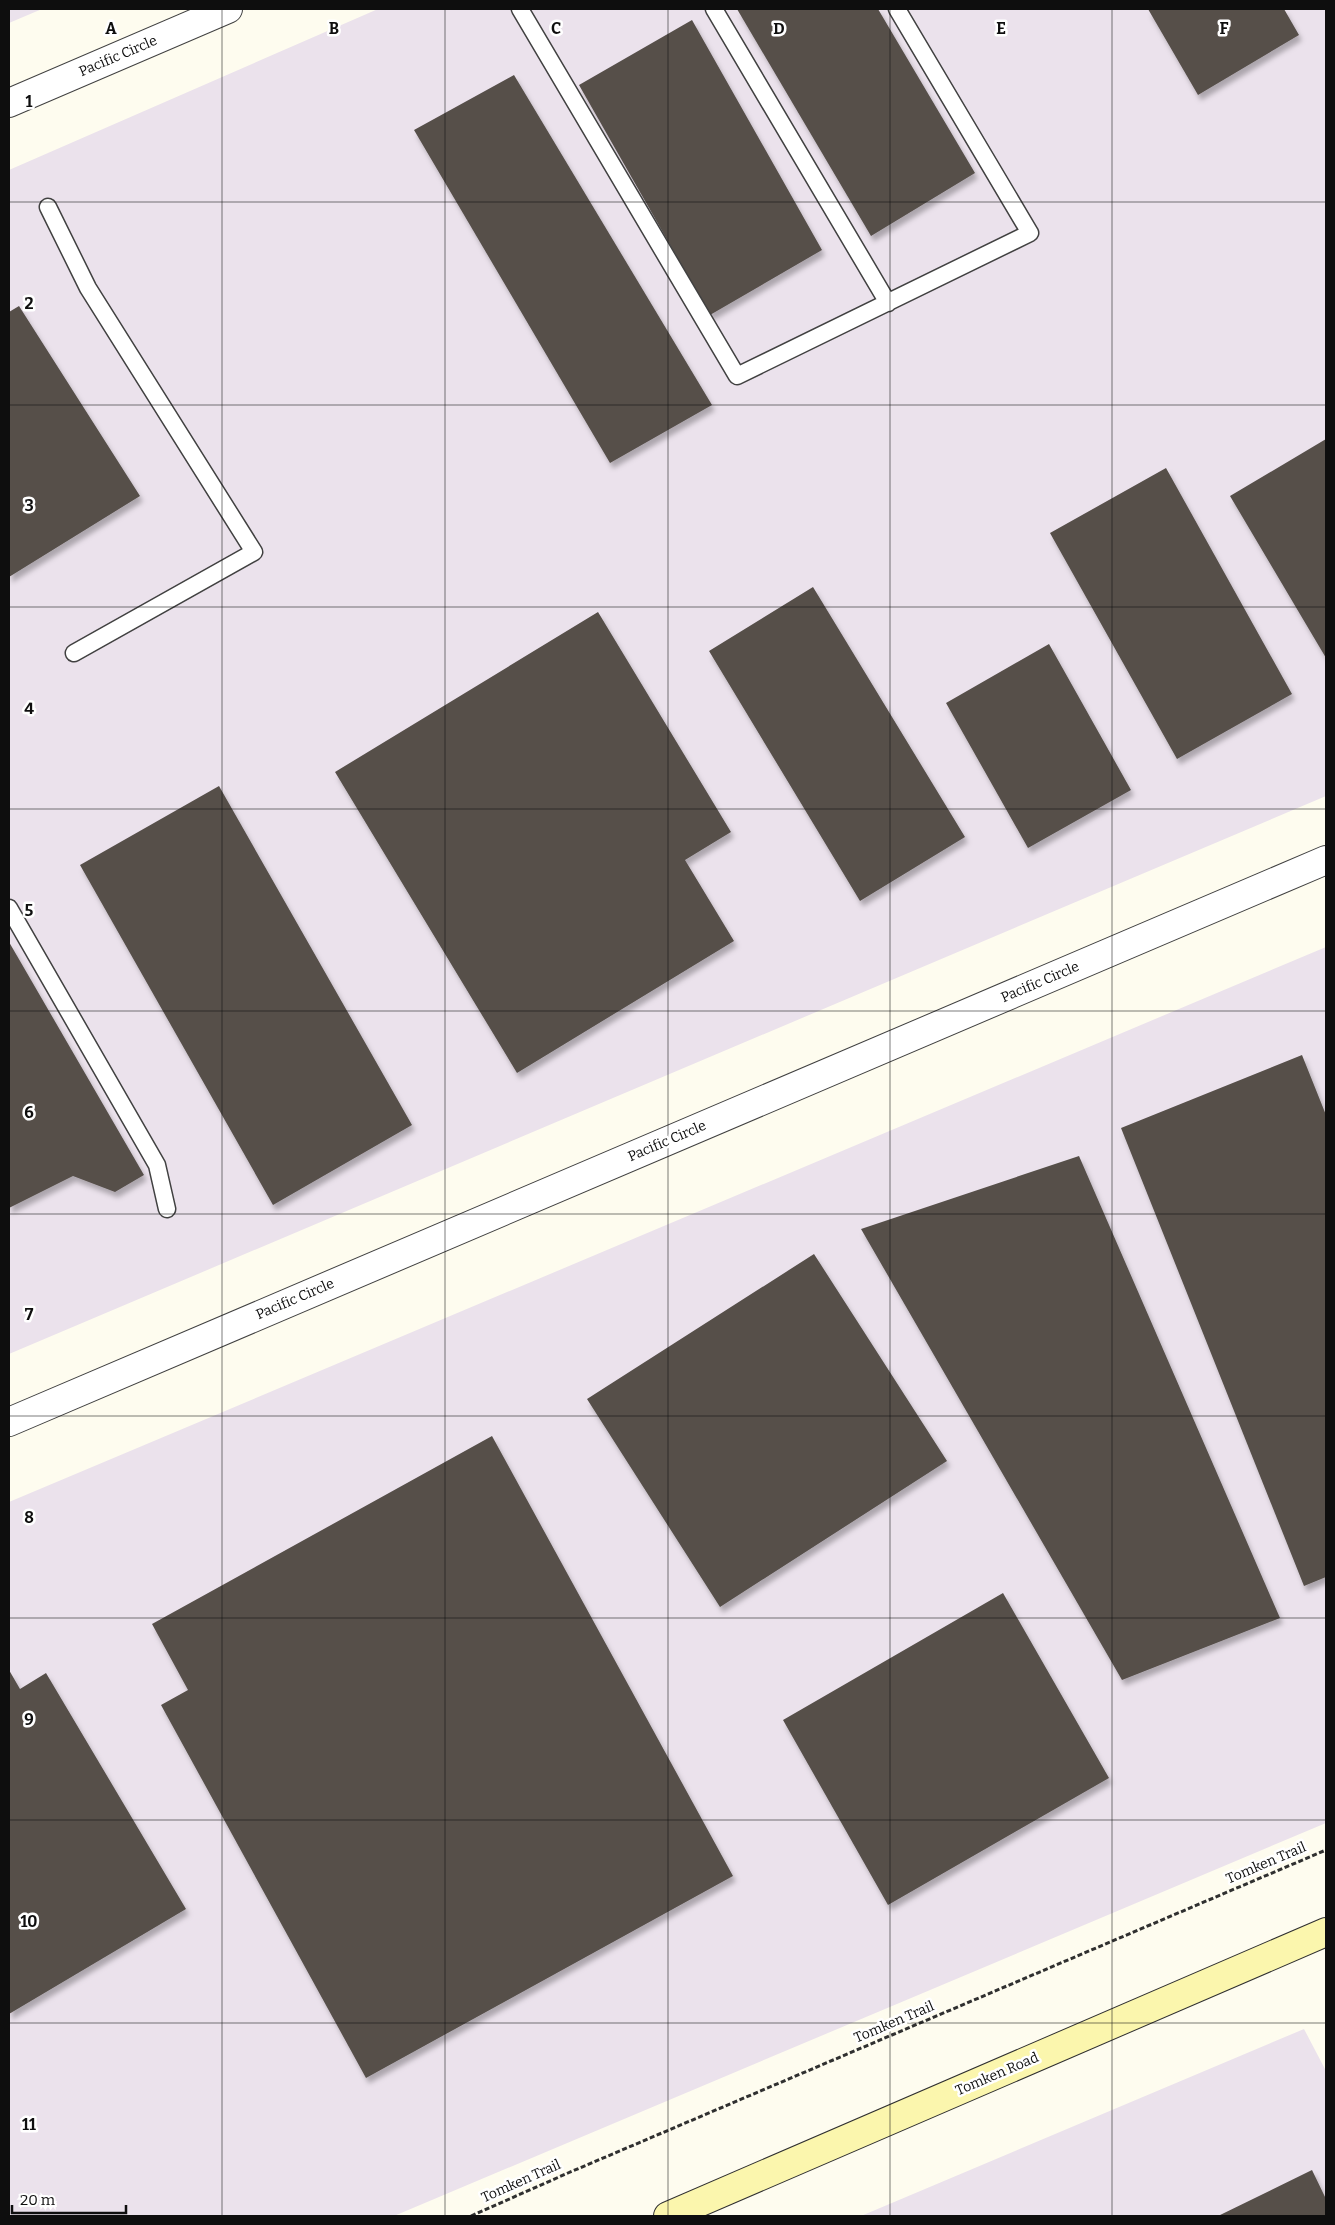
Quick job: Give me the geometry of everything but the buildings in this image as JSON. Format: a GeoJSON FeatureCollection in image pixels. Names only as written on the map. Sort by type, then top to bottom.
{"type":"FeatureCollection","features":[{"type":"Feature","properties":{"kind":"main road","name":"Tomken Road"},"geometry":{"type":"LineString","coordinates":[[668,2216],[1326,1932]]}},
{"type":"Feature","properties":{"kind":"street","name":"Pacific Circle"},"geometry":{"type":"LineString","coordinates":[[9,103],[228,9]]}},
{"type":"Feature","properties":{"kind":"street","name":"Pacific Circle"},"geometry":{"type":"LineString","coordinates":[[9,1422],[1326,860]]}},
{"type":"Feature","properties":{"kind":"lane"},"geometry":{"type":"LineString","coordinates":[[520,9],[737,376],[1030,233],[897,9]]}},
{"type":"Feature","properties":{"kind":"lane"},"geometry":{"type":"LineString","coordinates":[[714,9],[888,303]]}},
{"type":"Feature","properties":{"kind":"lane"},"geometry":{"type":"LineString","coordinates":[[48,207],[88,288],[254,552],[74,653]]}},
{"type":"Feature","properties":{"kind":"lane"},"geometry":{"type":"LineString","coordinates":[[9,908],[157,1165],[167,1209]]}},
{"type":"Feature","properties":{"kind":"path","name":"Tomken Trail"},"geometry":{"type":"LineString","coordinates":[[471,2216],[568,2172],[1326,1850]]}},
{"type":"Feature","properties":{"kind":"shaded area"},"geometry":{"type":"Polygon","coordinates":[[[9,9],[42,9],[9,23],[9,9]]]}},
{"type":"Feature","properties":{"kind":"shaded area"},"geometry":{"type":"Polygon","coordinates":[[[378,9],[1326,9],[1326,796],[9,1354],[9,170],[378,9]]]}},
{"type":"Feature","properties":{"kind":"shaded area"},"geometry":{"type":"Polygon","coordinates":[[[1326,947],[1326,1823],[394,2216],[9,2216],[9,1502],[1326,947]]]}},
{"type":"Feature","properties":{"kind":"shaded area"},"geometry":{"type":"Polygon","coordinates":[[[1304,2029],[1326,2071],[1326,2216],[861,2216],[1304,2029]]]}}]}
